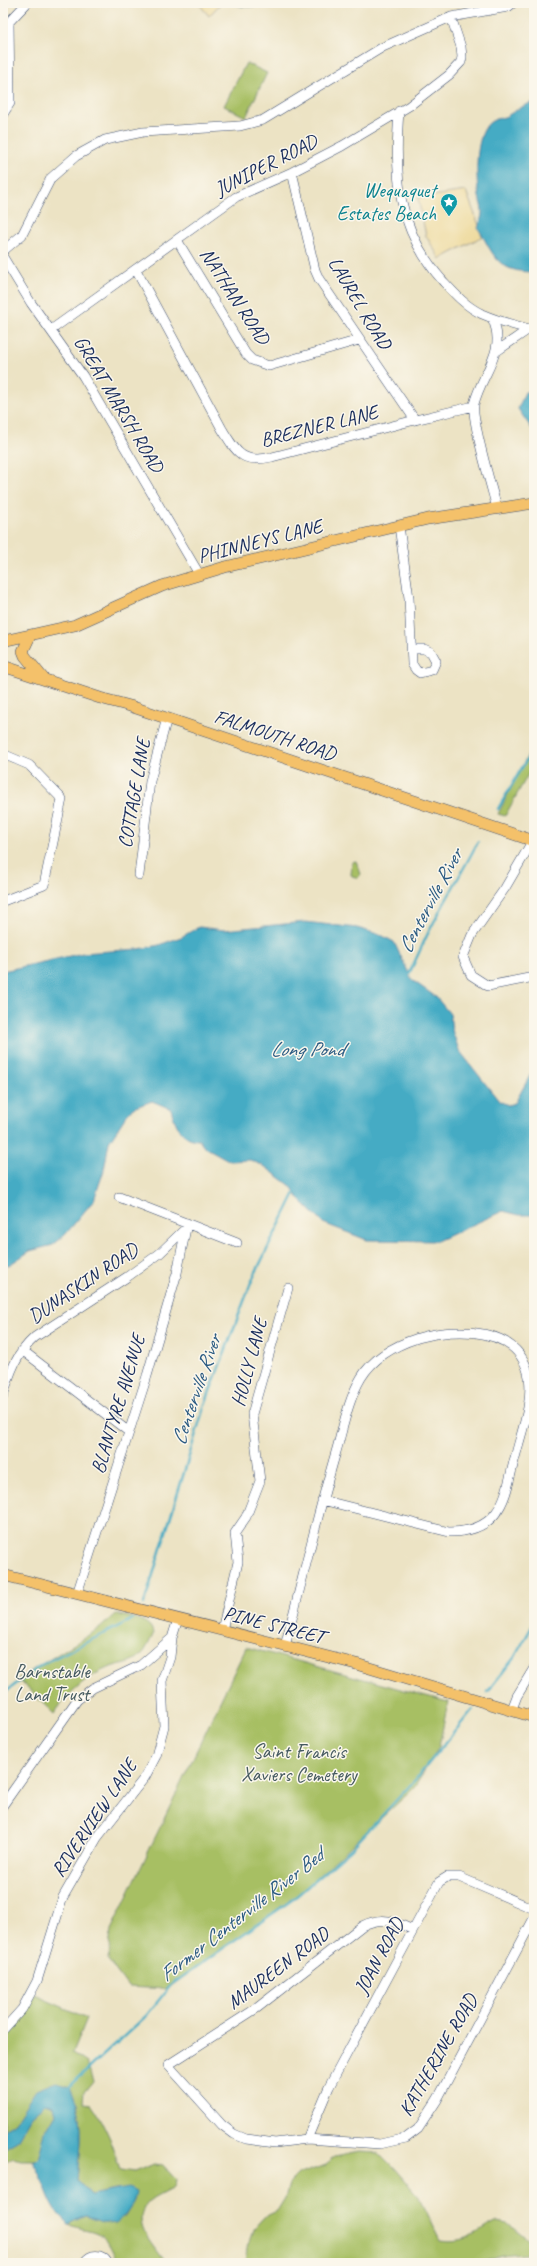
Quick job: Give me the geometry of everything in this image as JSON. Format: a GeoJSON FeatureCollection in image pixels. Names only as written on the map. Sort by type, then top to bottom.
{"type":"FeatureCollection","features":[{"type":"Feature","properties":{"kind":"main road","name":"PHINNEYS LANE"},"geometry":{"type":"LineString","coordinates":[[3,641],[75,625],[162,586],[199,574],[399,526],[496,508],[534,503]]}},
{"type":"Feature","properties":{"kind":"main road"},"geometry":{"type":"LineString","coordinates":[[30,636],[26,640],[23,651],[25,656],[43,679]]}},
{"type":"Feature","properties":{"kind":"main road","name":"FALMOUTH ROAD"},"geometry":{"type":"LineString","coordinates":[[3,666],[167,718],[534,840]]}},
{"type":"Feature","properties":{"kind":"main road","name":"PINE STREET"},"geometry":{"type":"LineString","coordinates":[[3,1575],[285,1646],[512,1709],[534,1717]]}},
{"type":"Feature","properties":{"kind":"street"},"geometry":{"type":"LineString","coordinates":[[3,114],[10,103],[9,22],[26,3]]}},
{"type":"Feature","properties":{"kind":"street"},"geometry":{"type":"LineString","coordinates":[[3,251],[22,235],[51,178],[76,156],[105,140],[143,132],[240,126],[263,120],[383,47],[451,17],[508,7],[513,3]]}},
{"type":"Feature","properties":{"kind":"street","name":"JUNIPER ROAD"},"geometry":{"type":"LineString","coordinates":[[52,330],[236,197],[292,172],[400,112],[449,75],[461,62],[461,47],[451,17]]}},
{"type":"Feature","properties":{"kind":"street"},"geometry":{"type":"LineString","coordinates":[[400,112],[397,144],[398,178],[402,206],[411,233],[425,259],[457,296],[472,308],[492,318],[531,330]]}},
{"type":"Feature","properties":{"kind":"street","name":"LAUREL ROAD"},"geometry":{"type":"LineString","coordinates":[[292,172],[315,270],[359,340],[415,420]]}},
{"type":"Feature","properties":{"kind":"street","name":"NATHAN ROAD"},"geometry":{"type":"LineString","coordinates":[[178,240],[246,354],[252,360],[269,366],[359,340]]}},
{"type":"Feature","properties":{"kind":"street","name":"GREAT MARSH ROAD"},"geometry":{"type":"LineString","coordinates":[[3,257],[31,303],[84,376],[199,574]]}},
{"type":"Feature","properties":{"kind":"street","name":"BREZNER LANE"},"geometry":{"type":"LineString","coordinates":[[136,270],[222,429],[234,449],[244,458],[256,460],[272,457],[474,406]]}},
{"type":"Feature","properties":{"kind":"street"},"geometry":{"type":"LineString","coordinates":[[492,318],[498,335],[497,351],[483,378],[474,406],[496,508]]}},
{"type":"Feature","properties":{"kind":"street"},"geometry":{"type":"LineString","coordinates":[[497,351],[531,330]]}},
{"type":"Feature","properties":{"kind":"street"},"geometry":{"type":"LineString","coordinates":[[399,526],[407,578],[412,649]]}},
{"type":"Feature","properties":{"kind":"street","name":"COTTAGE LANE"},"geometry":{"type":"LineString","coordinates":[[139,875],[150,781],[167,718]]}},
{"type":"Feature","properties":{"kind":"street"},"geometry":{"type":"LineString","coordinates":[[3,754],[29,765],[62,799],[44,885],[3,901]]}},
{"type":"Feature","properties":{"kind":"street"},"geometry":{"type":"LineString","coordinates":[[534,840],[472,935],[463,957],[471,974],[488,986],[534,977]]}},
{"type":"Feature","properties":{"kind":"street"},"geometry":{"type":"LineString","coordinates":[[119,1197],[186,1226],[237,1243]]}},
{"type":"Feature","properties":{"kind":"street","name":"DUNASKIN ROAD"},"geometry":{"type":"LineString","coordinates":[[3,1396],[12,1366],[22,1350],[45,1329],[127,1278],[159,1254],[186,1226]]}},
{"type":"Feature","properties":{"kind":"street","name":"BLANTYRE AVENUE"},"geometry":{"type":"LineString","coordinates":[[77,1594],[129,1432],[177,1273],[186,1226]]}},
{"type":"Feature","properties":{"kind":"street","name":"HOLLY LANE"},"geometry":{"type":"LineString","coordinates":[[222,1630],[238,1562],[235,1533],[246,1517],[260,1481],[252,1414],[288,1288]]}},
{"type":"Feature","properties":{"kind":"street"},"geometry":{"type":"LineString","coordinates":[[285,1646],[322,1500],[350,1403],[358,1384],[368,1369],[384,1355],[419,1338],[438,1334],[468,1332],[489,1334],[507,1344],[521,1357],[529,1377],[526,1416],[503,1499],[495,1514],[486,1523],[464,1531],[449,1532],[322,1500]]}},
{"type":"Feature","properties":{"kind":"street"},"geometry":{"type":"LineString","coordinates":[[22,1350],[129,1432]]}},
{"type":"Feature","properties":{"kind":"street","name":"RIVERVIEW LANE"},"geometry":{"type":"LineString","coordinates":[[3,2030],[22,2008],[37,1981],[63,1896],[97,1838],[144,1777],[156,1756],[164,1726],[162,1681],[170,1658],[172,1638],[178,1619]]}},
{"type":"Feature","properties":{"kind":"street"},"geometry":{"type":"LineString","coordinates":[[3,1805],[77,1700],[92,1688],[141,1665],[172,1638]]}},
{"type":"Feature","properties":{"kind":"street"},"geometry":{"type":"LineString","coordinates":[[512,1709],[517,1696],[534,1668]]}},
{"type":"Feature","properties":{"kind":"street","name":"JOAN ROAD"},"geometry":{"type":"LineString","coordinates":[[307,2139],[329,2086],[436,1886],[447,1877],[463,1879],[534,1909]]}},
{"type":"Feature","properties":{"kind":"street","name":"KATHERINE ROAD"},"geometry":{"type":"LineString","coordinates":[[168,2065],[219,2122],[234,2134],[252,2140],[275,2143],[307,2139],[380,2144],[406,2138],[418,2129],[463,2054],[534,1918]]}},
{"type":"Feature","properties":{"kind":"street","name":"MAUREEN ROAD"},"geometry":{"type":"LineString","coordinates":[[168,2065],[257,2008],[362,1926],[374,1921],[385,1919],[413,1930]]}},
{"type":"Feature","properties":{"kind":"street"},"geometry":{"type":"LineString","coordinates":[[84,2263],[90,2256],[95,2255],[104,2258],[108,2263]]}},
{"type":"Feature","properties":{"kind":"green space"},"geometry":{"type":"Polygon","coordinates":[[[246,63],[267,73],[246,117],[224,106],[246,63]]]}},
{"type":"Feature","properties":{"kind":"green space"},"geometry":{"type":"Polygon","coordinates":[[[534,743],[534,763],[530,771],[505,816],[498,814],[534,743]]]}},
{"type":"Feature","properties":{"kind":"green space"},"geometry":{"type":"Polygon","coordinates":[[[356,861],[361,874],[357,879],[351,875],[352,862],[356,861]]]}},
{"type":"Feature","properties":{"kind":"green space","name":"Barnstable Land Trust"},"geometry":{"type":"Polygon","coordinates":[[[115,1614],[132,1617],[149,1625],[152,1629],[153,1635],[146,1649],[134,1660],[105,1669],[88,1679],[66,1698],[54,1714],[18,1679],[100,1628],[115,1614]]]}},
{"type":"Feature","properties":{"kind":"green space","name":"Saint Francis Xaviers Cemetery"},"geometry":{"type":"Polygon","coordinates":[[[246,1647],[448,1702],[439,1747],[414,1788],[300,1893],[167,1989],[128,1987],[108,1960],[111,1930],[246,1647]]]}},
{"type":"Feature","properties":{"kind":"green space"},"geometry":{"type":"Polygon","coordinates":[[[35,1995],[87,2018],[74,2050],[71,2052],[87,2063],[93,2081],[84,2092],[83,2103],[91,2104],[100,2118],[113,2146],[120,2170],[134,2172],[154,2164],[163,2165],[176,2180],[175,2186],[147,2204],[142,2211],[141,2219],[146,2235],[166,2263],[118,2263],[110,2247],[99,2234],[69,2224],[86,2216],[103,2222],[125,2217],[135,2199],[120,2189],[90,2195],[78,2181],[81,2131],[77,2102],[35,2092],[15,2122],[3,2130],[3,2038],[23,2015],[35,1995]]]}},
{"type":"Feature","properties":{"kind":"green space"},"geometry":{"type":"Polygon","coordinates":[[[46,2103],[54,2106],[56,2114],[45,2133],[38,2160],[21,2160],[13,2158],[3,2164],[3,2149],[17,2141],[32,2115],[46,2103]]]}},
{"type":"Feature","properties":{"kind":"green space"},"geometry":{"type":"Polygon","coordinates":[[[359,2152],[379,2153],[392,2166],[420,2198],[440,2240],[450,2241],[465,2239],[498,2221],[508,2223],[530,2241],[529,2253],[494,2257],[484,2263],[245,2263],[247,2247],[254,2228],[264,2217],[277,2211],[285,2198],[289,2184],[298,2175],[325,2165],[335,2157],[359,2152]]]}},
{"type":"Feature","properties":{"kind":"sand"},"geometry":{"type":"Polygon","coordinates":[[[198,3],[221,3],[209,16],[198,3]]]}},
{"type":"Feature","properties":{"kind":"sand","name":"Wequaquet Estates Beach"},"geometry":{"type":"Polygon","coordinates":[[[466,191],[483,236],[440,259],[426,236],[418,198],[466,191]]]}},
{"type":"Feature","properties":{"kind":"water"},"geometry":{"type":"Polygon","coordinates":[[[232,3],[262,3],[247,7],[232,3]]]}},
{"type":"Feature","properties":{"kind":"water"},"geometry":{"type":"Polygon","coordinates":[[[534,102],[534,272],[512,269],[498,261],[478,228],[482,216],[482,208],[478,190],[477,163],[482,133],[486,126],[494,120],[507,116],[534,102]]]}},
{"type":"Feature","properties":{"kind":"water"},"geometry":{"type":"Polygon","coordinates":[[[534,390],[534,432],[518,409],[525,392],[534,390]]]}},
{"type":"Feature","properties":{"kind":"water","name":"Long Pond"},"geometry":{"type":"Polygon","coordinates":[[[305,922],[357,928],[381,935],[394,942],[412,980],[436,997],[450,1014],[452,1030],[459,1050],[499,1101],[508,1105],[515,1103],[534,1068],[534,1215],[519,1215],[503,1211],[437,1241],[367,1240],[323,1223],[299,1199],[291,1186],[264,1166],[250,1160],[230,1161],[203,1146],[199,1140],[188,1137],[180,1130],[171,1109],[152,1101],[133,1108],[109,1142],[104,1170],[94,1200],[65,1235],[53,1245],[30,1251],[9,1265],[3,1264],[3,971],[83,953],[139,949],[159,945],[181,937],[199,927],[224,930],[305,922]]]}},
{"type":"Feature","properties":{"kind":"water"},"geometry":{"type":"Polygon","coordinates":[[[56,2082],[70,2086],[79,2112],[81,2123],[81,2144],[78,2181],[90,2195],[129,2188],[136,2192],[134,2201],[129,2210],[116,2224],[103,2222],[86,2216],[69,2224],[56,2211],[33,2161],[38,2159],[45,2133],[56,2114],[54,2106],[46,2103],[32,2115],[17,2141],[3,2149],[3,2130],[15,2122],[36,2090],[56,2082]]]}},
{"type":"Feature","properties":{"kind":"waterway","name":"Centerville River"},"geometry":{"type":"LineString","coordinates":[[498,809],[534,747]]}},
{"type":"Feature","properties":{"kind":"waterway","name":"Centerville River"},"geometry":{"type":"LineString","coordinates":[[409,974],[429,931],[478,842]]}},
{"type":"Feature","properties":{"kind":"waterway","name":"Centerville River"},"geometry":{"type":"LineString","coordinates":[[144,1604],[204,1407],[252,1280],[295,1193]]}},
{"type":"Feature","properties":{"kind":"waterway","name":"Centerville River"},"geometry":{"type":"LineString","coordinates":[[3,1694],[41,1665],[133,1619]]}},
{"type":"Feature","properties":{"kind":"waterway","name":"Former Centerville River Bed"},"geometry":{"type":"LineString","coordinates":[[487,1692],[514,1658],[534,1623]]}},
{"type":"Feature","properties":{"kind":"waterway","name":"Former Centerville River Bed"},"geometry":{"type":"LineString","coordinates":[[70,2086],[146,2016],[171,1985],[292,1900],[351,1849],[416,1779],[473,1709]]}},
{"type":"Feature","properties":{"kind":"place","name":"Wequaquet Estates Beach"},"geometry":{"type":"Point","coordinates":[449,217]}}]}
